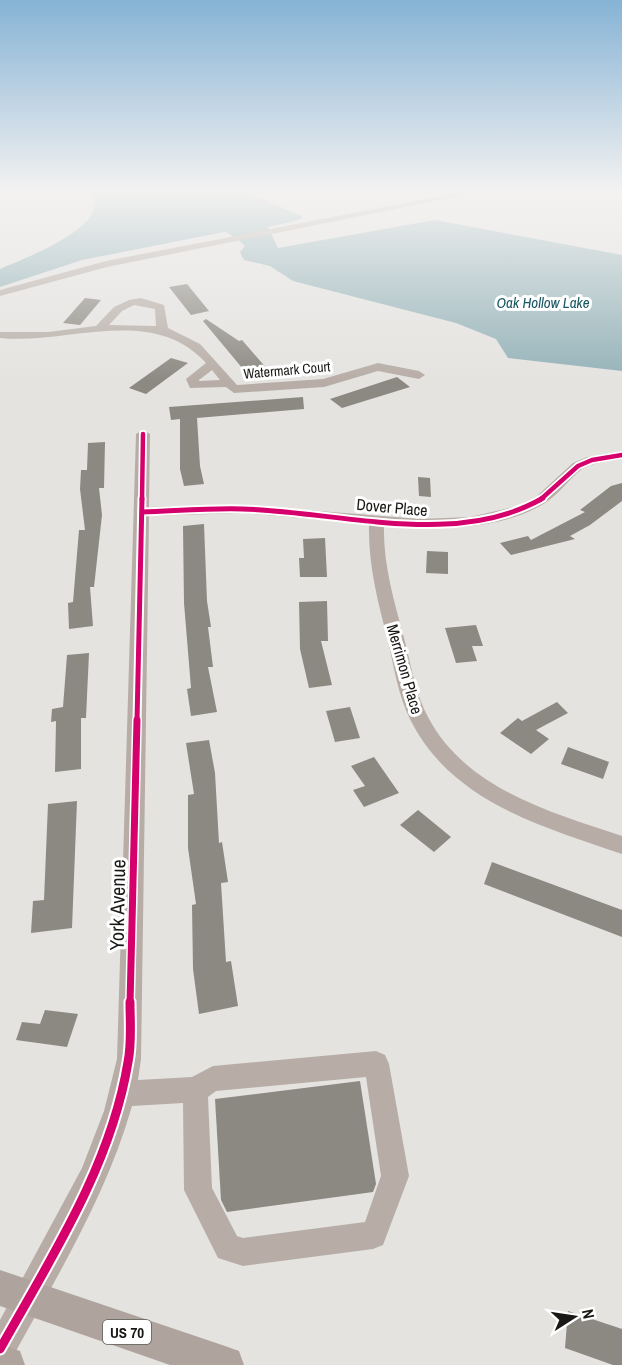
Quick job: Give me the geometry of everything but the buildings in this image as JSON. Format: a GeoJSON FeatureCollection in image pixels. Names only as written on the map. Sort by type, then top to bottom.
{"type":"FeatureCollection","features":[{"type":"Feature","properties":{"kind":"main road","name":"US 70"},"geometry":{"type":"LineString","coordinates":[[14,1293],[225,1365]]}},
{"type":"Feature","properties":{"kind":"main road"},"geometry":{"type":"LineString","coordinates":[[0,1363],[6,1365]]}},
{"type":"Feature","properties":{"kind":"street"},"geometry":{"type":"LineString","coordinates":[[0,294],[79,270],[159,255]]}},
{"type":"Feature","properties":{"kind":"street"},"geometry":{"type":"LineString","coordinates":[[99,330],[114,311],[124,304],[139,300],[160,307],[162,329]]}},
{"type":"Feature","properties":{"kind":"street","name":"Watermark Court"},"geometry":{"type":"LineString","coordinates":[[0,335],[39,338],[134,326],[162,329],[189,341],[234,389],[324,383],[378,367],[419,375]]}},
{"type":"Feature","properties":{"kind":"street"},"geometry":{"type":"LineString","coordinates":[[212,364],[192,379],[194,385],[229,383]]}},
{"type":"Feature","properties":{"kind":"street","name":"York Avenue"},"geometry":{"type":"LineString","coordinates":[[0,1349],[14,1293],[74,1213],[105,1147],[122,1094],[129,1059],[143,434]]}},
{"type":"Feature","properties":{"kind":"street","name":"Dover Place"},"geometry":{"type":"LineString","coordinates":[[142,512],[243,509],[442,524],[500,516],[542,499],[578,466],[592,460],[622,455]]}},
{"type":"Feature","properties":{"kind":"street","name":"Merrimon Place"},"geometry":{"type":"LineString","coordinates":[[377,520],[375,545],[378,571],[410,697],[419,720],[435,747],[455,768],[488,792],[526,810],[622,844]]}},
{"type":"Feature","properties":{"kind":"street"},"geometry":{"type":"LineString","coordinates":[[122,1094],[195,1090],[213,1079],[376,1064],[394,1176],[373,1235],[243,1252],[228,1248],[198,1190],[195,1090]]}},
{"type":"Feature","properties":{"kind":"water","name":"Oak Hollow Lake"},"geometry":{"type":"Polygon","coordinates":[[[32,255],[109,255],[82,260],[0,287],[0,269],[32,255]]]}},
{"type":"Feature","properties":{"kind":"water","name":"Oak Hollow Lake"},"geometry":{"type":"Polygon","coordinates":[[[241,255],[622,255],[622,371],[508,358],[496,339],[456,323],[293,281],[270,266],[244,260],[241,255]]]}},
{"type":"Feature","properties":{"kind":"cycle path"},"geometry":{"type":"LineString","coordinates":[[0,1349],[63,1236],[92,1178],[117,1111],[129,1059],[143,434]]}},
{"type":"Feature","properties":{"kind":"cycle path"},"geometry":{"type":"LineString","coordinates":[[142,512],[243,509],[420,524],[470,522],[523,509],[542,499],[578,466],[592,460],[622,455]]}}]}
